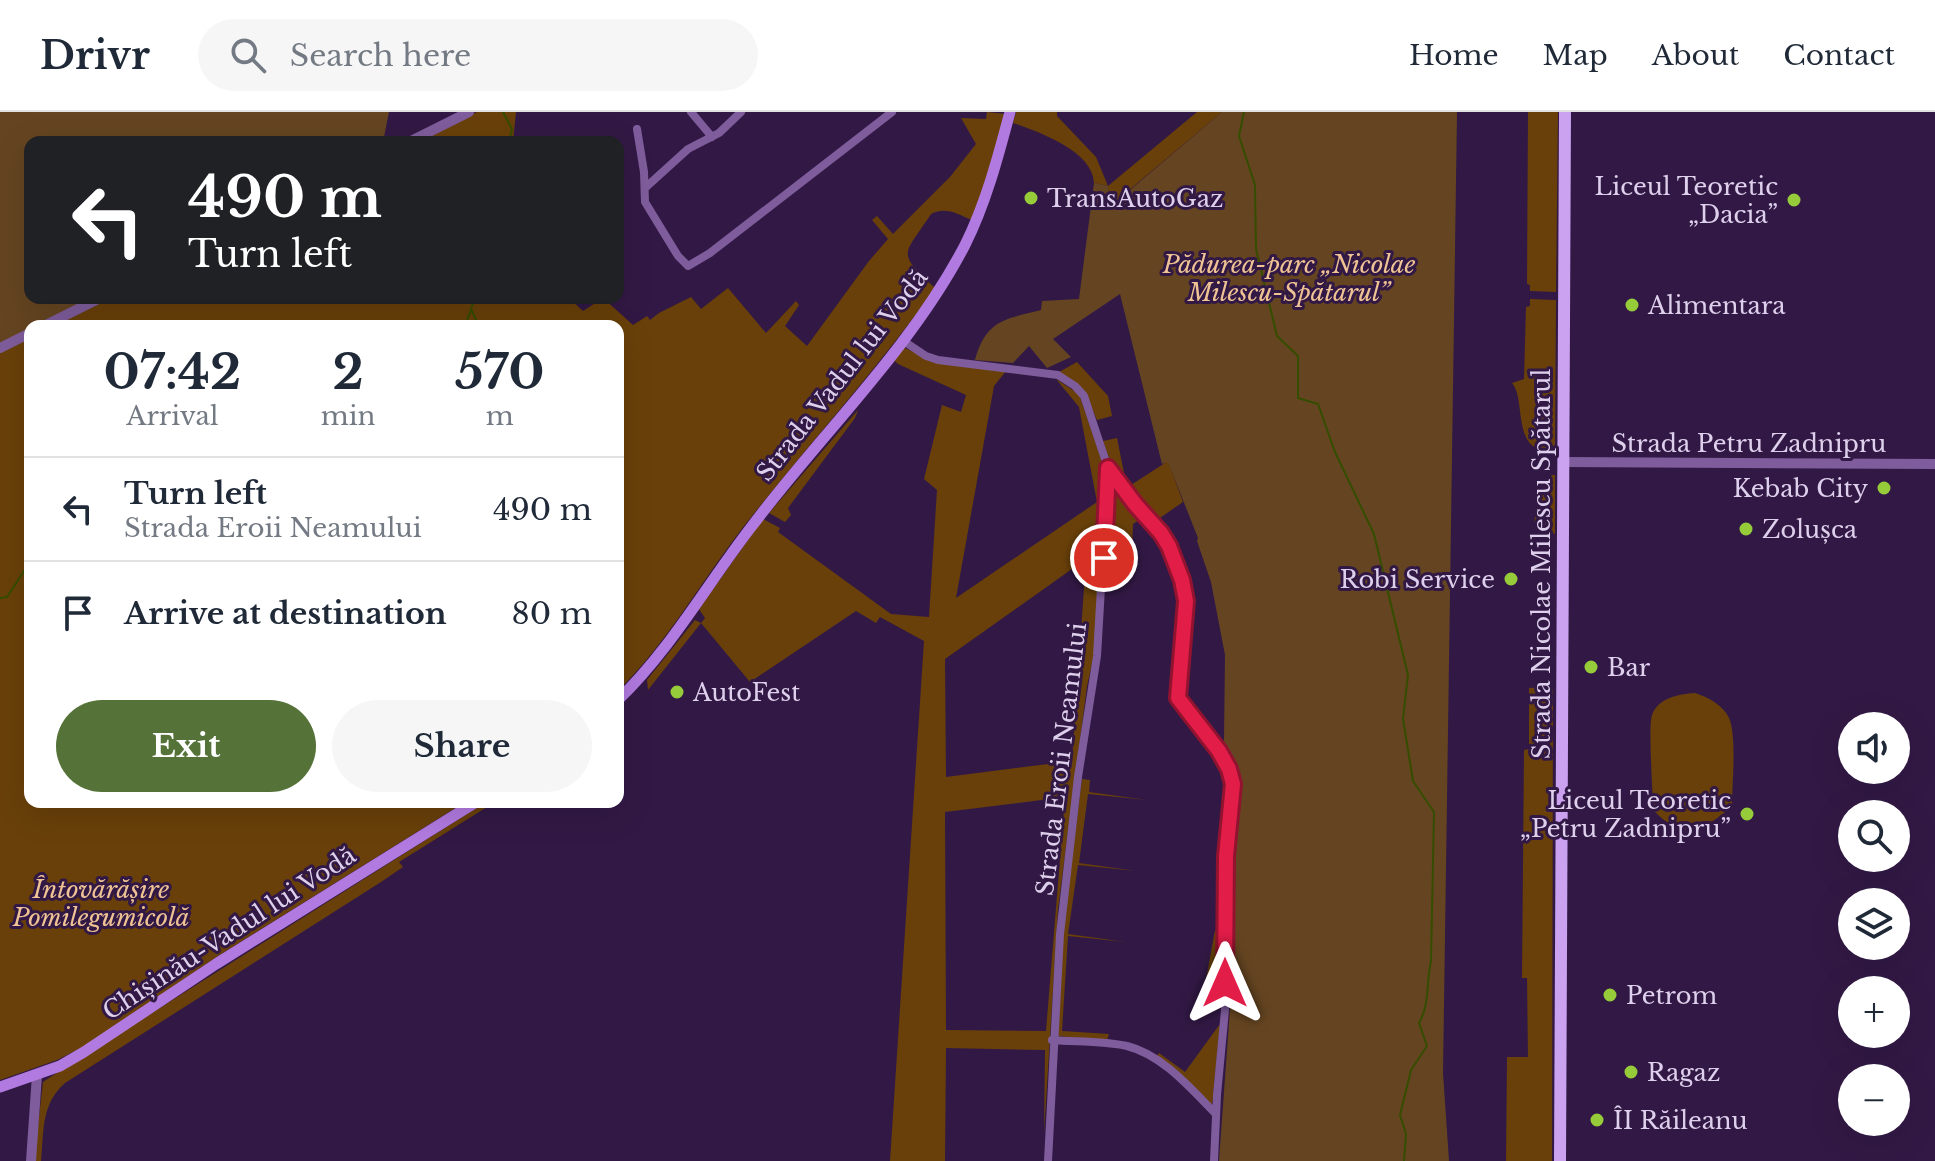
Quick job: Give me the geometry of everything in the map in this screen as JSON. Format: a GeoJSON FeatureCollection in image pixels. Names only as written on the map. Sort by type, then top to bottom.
{"type":"FeatureCollection","features":[{"type":"Feature","properties":{"kind":"main road","name":"Strada Vadul lui Vodă"},"geometry":{"type":"LineString","coordinates":[[624,693],[665,647],[751,527],[902,340],[939,289],[966,243],[983,202],[1010,112]]}},
{"type":"Feature","properties":{"kind":"main road","name":"Strada Nicolae Milescu Spătarul"},"geometry":{"type":"LineString","coordinates":[[1560,1161],[1565,112]]}},
{"type":"Feature","properties":{"kind":"main road","name":"Chișinău-Vadul lui Vodă"},"geometry":{"type":"LineString","coordinates":[[0,1087],[37,1075],[84,1052],[216,964],[466,808]]}},
{"type":"Feature","properties":{"kind":"street"},"geometry":{"type":"LineString","coordinates":[[421,136],[469,112]]}},
{"type":"Feature","properties":{"kind":"street"},"geometry":{"type":"LineString","coordinates":[[691,112],[712,137]]}},
{"type":"Feature","properties":{"kind":"street"},"geometry":{"type":"LineString","coordinates":[[645,188],[688,149],[712,137],[741,112]]}},
{"type":"Feature","properties":{"kind":"street"},"geometry":{"type":"LineString","coordinates":[[637,129],[645,202],[683,263],[694,265],[892,112]]}},
{"type":"Feature","properties":{"kind":"street"},"geometry":{"type":"LineString","coordinates":[[56,320],[88,304]]}},
{"type":"Feature","properties":{"kind":"street"},"geometry":{"type":"LineString","coordinates":[[0,348],[24,336]]}},
{"type":"Feature","properties":{"kind":"street","name":"Strada Eroii Neamului"},"geometry":{"type":"LineString","coordinates":[[902,340],[938,360],[1058,375],[1084,396],[1108,468],[1097,656],[1067,862],[1052,1040],[1048,1161]]}},
{"type":"Feature","properties":{"kind":"street","name":"Strada Petru Zadnipru"},"geometry":{"type":"LineString","coordinates":[[1563,462],[1935,464]]}},
{"type":"Feature","properties":{"kind":"street"},"geometry":{"type":"LineString","coordinates":[[1108,468],[1169,546],[1186,595],[1178,698],[1219,751],[1233,784],[1226,856],[1225,1010],[1214,1161]]}},
{"type":"Feature","properties":{"kind":"street"},"geometry":{"type":"LineString","coordinates":[[1052,1040],[1129,1047],[1166,1067],[1216,1114]]}},
{"type":"Feature","properties":{"kind":"street"},"geometry":{"type":"LineString","coordinates":[[31,1161],[37,1075]]}},
{"type":"Feature","properties":{"kind":"green space"},"geometry":{"type":"Polygon","coordinates":[[[0,112],[389,112],[384,136],[24,136],[24,304],[79,304],[48,320],[24,320],[24,332],[0,344],[0,112]]]}},
{"type":"Feature","properties":{"kind":"green space"},"geometry":{"type":"Polygon","coordinates":[[[477,112],[516,112],[514,136],[429,136],[477,112]]]}},
{"type":"Feature","properties":{"kind":"green space"},"geometry":{"type":"Polygon","coordinates":[[[987,112],[1006,114],[972,220],[952,212],[931,214],[908,253],[914,267],[935,288],[744,526],[668,632],[624,685],[624,320],[63,320],[95,304],[575,304],[583,311],[594,304],[610,304],[633,325],[647,316],[650,320],[691,297],[701,309],[728,288],[766,333],[796,301],[799,305],[785,326],[807,346],[888,239],[872,220],[877,216],[893,234],[950,177],[976,144],[961,118],[986,119],[987,112]]]}},
{"type":"Feature","properties":{"kind":"green space"},"geometry":{"type":"Polygon","coordinates":[[[1016,112],[1057,112],[1057,116],[1096,157],[1108,186],[1094,183],[1085,161],[1063,144],[1013,123],[1016,112]]]}},
{"type":"Feature","properties":{"kind":"green space"},"geometry":{"type":"Polygon","coordinates":[[[1197,112],[1222,112],[1109,207],[1108,186],[1197,112]]]}},
{"type":"Feature","properties":{"kind":"green space","name":"Pădurea-parc „Nicolae Milescu-Spătarul”"},"geometry":{"type":"Polygon","coordinates":[[[1222,112],[1457,112],[1443,1073],[1449,1161],[1219,1161],[1230,1009],[1230,833],[1235,777],[1224,741],[1225,655],[1211,582],[1198,538],[1168,462],[1162,464],[1120,294],[1053,339],[1071,357],[1047,368],[1029,346],[1013,363],[975,360],[985,337],[999,323],[1041,310],[1042,301],[1079,299],[1094,183],[1108,186],[1110,207],[1222,112]]]}},
{"type":"Feature","properties":{"kind":"green space"},"geometry":{"type":"Polygon","coordinates":[[[1528,112],[1558,112],[1556,292],[1530,291],[1527,284],[1528,112]]]}},
{"type":"Feature","properties":{"kind":"green space"},"geometry":{"type":"Polygon","coordinates":[[[1530,299],[1556,300],[1555,451],[1541,450],[1531,445],[1522,425],[1512,383],[1524,379],[1526,307],[1530,306],[1530,299]]]}},
{"type":"Feature","properties":{"kind":"green space","name":"Întovărășire Pomilegumicolă"},"geometry":{"type":"Polygon","coordinates":[[[24,340],[24,808],[455,808],[218,956],[85,1046],[57,1060],[0,1080],[0,352],[24,340]]]}},
{"type":"Feature","properties":{"kind":"green space"},"geometry":{"type":"Polygon","coordinates":[[[901,346],[952,364],[1006,371],[994,386],[956,598],[1097,502],[1079,407],[1056,379],[1079,394],[1103,464],[1104,479],[1094,655],[1087,686],[1058,909],[1044,1133],[1045,1050],[946,1048],[945,1161],[890,1161],[924,641],[880,617],[876,623],[856,611],[750,682],[701,623],[705,618],[699,609],[763,519],[780,528],[778,532],[891,614],[929,617],[937,490],[924,479],[942,405],[961,412],[966,395],[898,364],[892,358],[901,346]],[[1086,559],[945,659],[946,777],[1072,761],[1086,559]],[[1065,797],[945,812],[946,1030],[1046,1031],[1065,797]]]}},
{"type":"Feature","properties":{"kind":"green space"},"geometry":{"type":"Polygon","coordinates":[[[1077,362],[1108,396],[1112,416],[1097,420],[1085,392],[1059,372],[1077,362]]]}},
{"type":"Feature","properties":{"kind":"green space"},"geometry":{"type":"Polygon","coordinates":[[[858,410],[788,508],[791,515],[785,522],[769,513],[858,410]]]}},
{"type":"Feature","properties":{"kind":"green space"},"geometry":{"type":"Polygon","coordinates":[[[1117,438],[1125,478],[1131,485],[1168,461],[1183,502],[1157,520],[1147,511],[1124,485],[1107,453],[1103,441],[1117,438]]]}},
{"type":"Feature","properties":{"kind":"green space"},"geometry":{"type":"Polygon","coordinates":[[[1555,475],[1555,534],[1534,522],[1541,490],[1555,475]]]}},
{"type":"Feature","properties":{"kind":"green space"},"geometry":{"type":"Polygon","coordinates":[[[1110,477],[1142,518],[1133,524],[1132,549],[1120,548],[1117,567],[1106,565],[1110,477]]]}},
{"type":"Feature","properties":{"kind":"green space"},"geometry":{"type":"Polygon","coordinates":[[[695,620],[701,623],[648,690],[647,680],[695,620]]]}},
{"type":"Feature","properties":{"kind":"green space"},"geometry":{"type":"Polygon","coordinates":[[[1529,688],[1553,689],[1552,1161],[1506,1161],[1507,1057],[1528,1057],[1527,978],[1522,978],[1524,750],[1529,749],[1529,688]]]}},
{"type":"Feature","properties":{"kind":"green space"},"geometry":{"type":"Polygon","coordinates":[[[1695,693],[1715,702],[1729,718],[1733,748],[1732,806],[1702,827],[1684,829],[1664,820],[1653,810],[1651,722],[1655,709],[1664,701],[1695,693]]]}},
{"type":"Feature","properties":{"kind":"green space"},"geometry":{"type":"Polygon","coordinates":[[[1082,779],[1090,780],[1089,792],[1147,800],[1088,794],[1079,863],[1136,871],[1078,865],[1068,934],[1126,942],[1068,936],[1062,1031],[1109,1034],[1107,1040],[1056,1036],[1060,954],[1082,779]]]}},
{"type":"Feature","properties":{"kind":"green space"},"geometry":{"type":"Polygon","coordinates":[[[477,808],[485,808],[399,862],[403,867],[381,882],[65,1083],[48,1109],[41,1161],[34,1161],[43,1082],[477,808]]]}},
{"type":"Feature","properties":{"kind":"green space"},"geometry":{"type":"Polygon","coordinates":[[[1215,930],[1220,933],[1220,1003],[1204,991],[1215,930]]]}},
{"type":"Feature","properties":{"kind":"green space"},"geometry":{"type":"Polygon","coordinates":[[[1220,1024],[1212,1106],[1156,1057],[1159,1053],[1185,1072],[1220,1024]]]}},
{"type":"Feature","properties":{"kind":"waterway"},"geometry":{"type":"LineString","coordinates":[[503,112],[512,129],[510,136]]}},
{"type":"Feature","properties":{"kind":"waterway"},"geometry":{"type":"LineString","coordinates":[[1244,112],[1239,136],[1255,185],[1256,249],[1277,336],[1298,356],[1298,398],[1318,404],[1335,452],[1374,534],[1408,675],[1403,719],[1413,781],[1434,812],[1431,961],[1426,1001],[1419,1023],[1427,1046],[1411,1070],[1400,1115],[1406,1134],[1404,1161]]}},
{"type":"Feature","properties":{"kind":"waterway"},"geometry":{"type":"LineString","coordinates":[[467,320],[473,304]]}},
{"type":"Feature","properties":{"kind":"waterway"},"geometry":{"type":"LineString","coordinates":[[471,309],[476,320]]}},
{"type":"Feature","properties":{"kind":"waterway"},"geometry":{"type":"LineString","coordinates":[[0,598],[7,597],[24,571]]}},
{"type":"Feature","properties":{"kind":"place","name":"TransAutoGaz"},"geometry":{"type":"Point","coordinates":[1031,198]}},
{"type":"Feature","properties":{"kind":"place","name":"Liceul Teoretic „Dacia”"},"geometry":{"type":"Point","coordinates":[1794,200]}},
{"type":"Feature","properties":{"kind":"place","name":"Alimentara"},"geometry":{"type":"Point","coordinates":[1632,305]}},
{"type":"Feature","properties":{"kind":"place","name":"Kebab City"},"geometry":{"type":"Point","coordinates":[1884,488]}},
{"type":"Feature","properties":{"kind":"place","name":"Zolușca"},"geometry":{"type":"Point","coordinates":[1746,529]}},
{"type":"Feature","properties":{"kind":"place","name":"Robi Service"},"geometry":{"type":"Point","coordinates":[1511,579]}},
{"type":"Feature","properties":{"kind":"place","name":"Bar"},"geometry":{"type":"Point","coordinates":[1591,667]}},
{"type":"Feature","properties":{"kind":"place","name":"AutoFest"},"geometry":{"type":"Point","coordinates":[677,692]}},
{"type":"Feature","properties":{"kind":"place","name":"Liceul Teoretic „Petru Zadnipru”"},"geometry":{"type":"Point","coordinates":[1747,814]}},
{"type":"Feature","properties":{"kind":"place","name":"Petrom"},"geometry":{"type":"Point","coordinates":[1610,995]}},
{"type":"Feature","properties":{"kind":"place","name":"Ragaz"},"geometry":{"type":"Point","coordinates":[1631,1072]}},
{"type":"Feature","properties":{"kind":"place","name":"ÎI Răileanu"},"geometry":{"type":"Point","coordinates":[1597,1120]}},
{"type":"Feature","properties":{"kind":"route"},"geometry":{"type":"LineString","coordinates":[[1104,558],[1108,468],[1169,546],[1186,595],[1178,698],[1213,742],[1226,763],[1233,784],[1226,856],[1225,983]]}}]}
